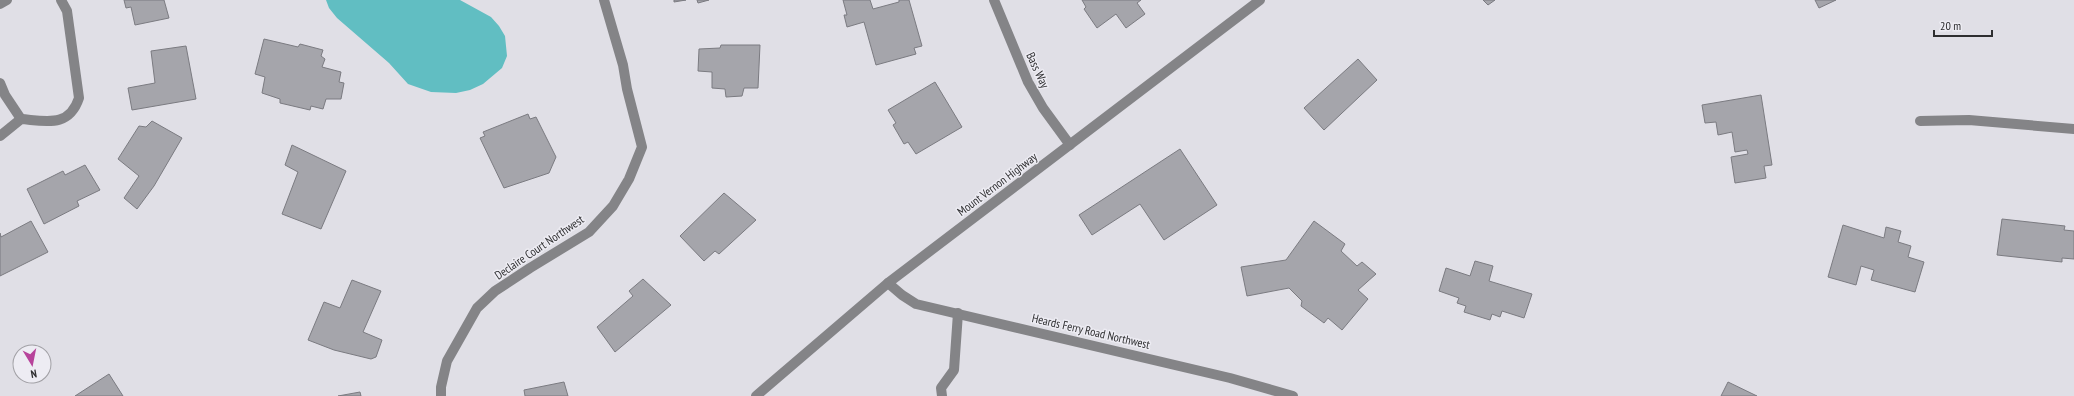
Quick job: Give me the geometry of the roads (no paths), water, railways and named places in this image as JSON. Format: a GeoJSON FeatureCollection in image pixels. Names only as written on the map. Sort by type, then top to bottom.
{"type":"FeatureCollection","features":[{"type":"Feature","properties":{"kind":"street"},"geometry":{"type":"LineString","coordinates":[[0,4],[7,0]]}},
{"type":"Feature","properties":{"kind":"street"},"geometry":{"type":"LineString","coordinates":[[0,136],[21,119],[55,122],[66,117],[76,108],[79,98],[67,11],[61,0]]}},
{"type":"Feature","properties":{"kind":"street","name":"Declaire Court Northwest"},"geometry":{"type":"LineString","coordinates":[[441,396],[441,387],[447,361],[476,308],[495,292],[530,268],[589,232],[613,206],[631,173],[642,147],[626,89],[623,65],[604,0]]}},
{"type":"Feature","properties":{"kind":"street","name":"Bass Way"},"geometry":{"type":"LineString","coordinates":[[994,0],[1028,82],[1043,108],[1070,145]]}},
{"type":"Feature","properties":{"kind":"street","name":"Mount Vernon Highway"},"geometry":{"type":"LineString","coordinates":[[756,396],[888,283],[1260,0]]}},
{"type":"Feature","properties":{"kind":"street"},"geometry":{"type":"LineString","coordinates":[[0,83],[5,95],[21,119]]}},
{"type":"Feature","properties":{"kind":"street"},"geometry":{"type":"LineString","coordinates":[[1920,121],[1969,120],[2074,129]]}},
{"type":"Feature","properties":{"kind":"street","name":"Heards Ferry Road Northwest"},"geometry":{"type":"LineString","coordinates":[[888,283],[916,304],[1230,378],[1293,396]]}},
{"type":"Feature","properties":{"kind":"street"},"geometry":{"type":"LineString","coordinates":[[942,396],[941,388],[954,370],[958,314]]}},
{"type":"Feature","properties":{"kind":"water"},"geometry":{"type":"Polygon","coordinates":[[[326,0],[460,0],[491,17],[499,26],[505,36],[507,56],[502,68],[483,84],[470,90],[456,93],[431,92],[408,84],[389,63],[337,18],[329,8],[326,0]]]}}]}
